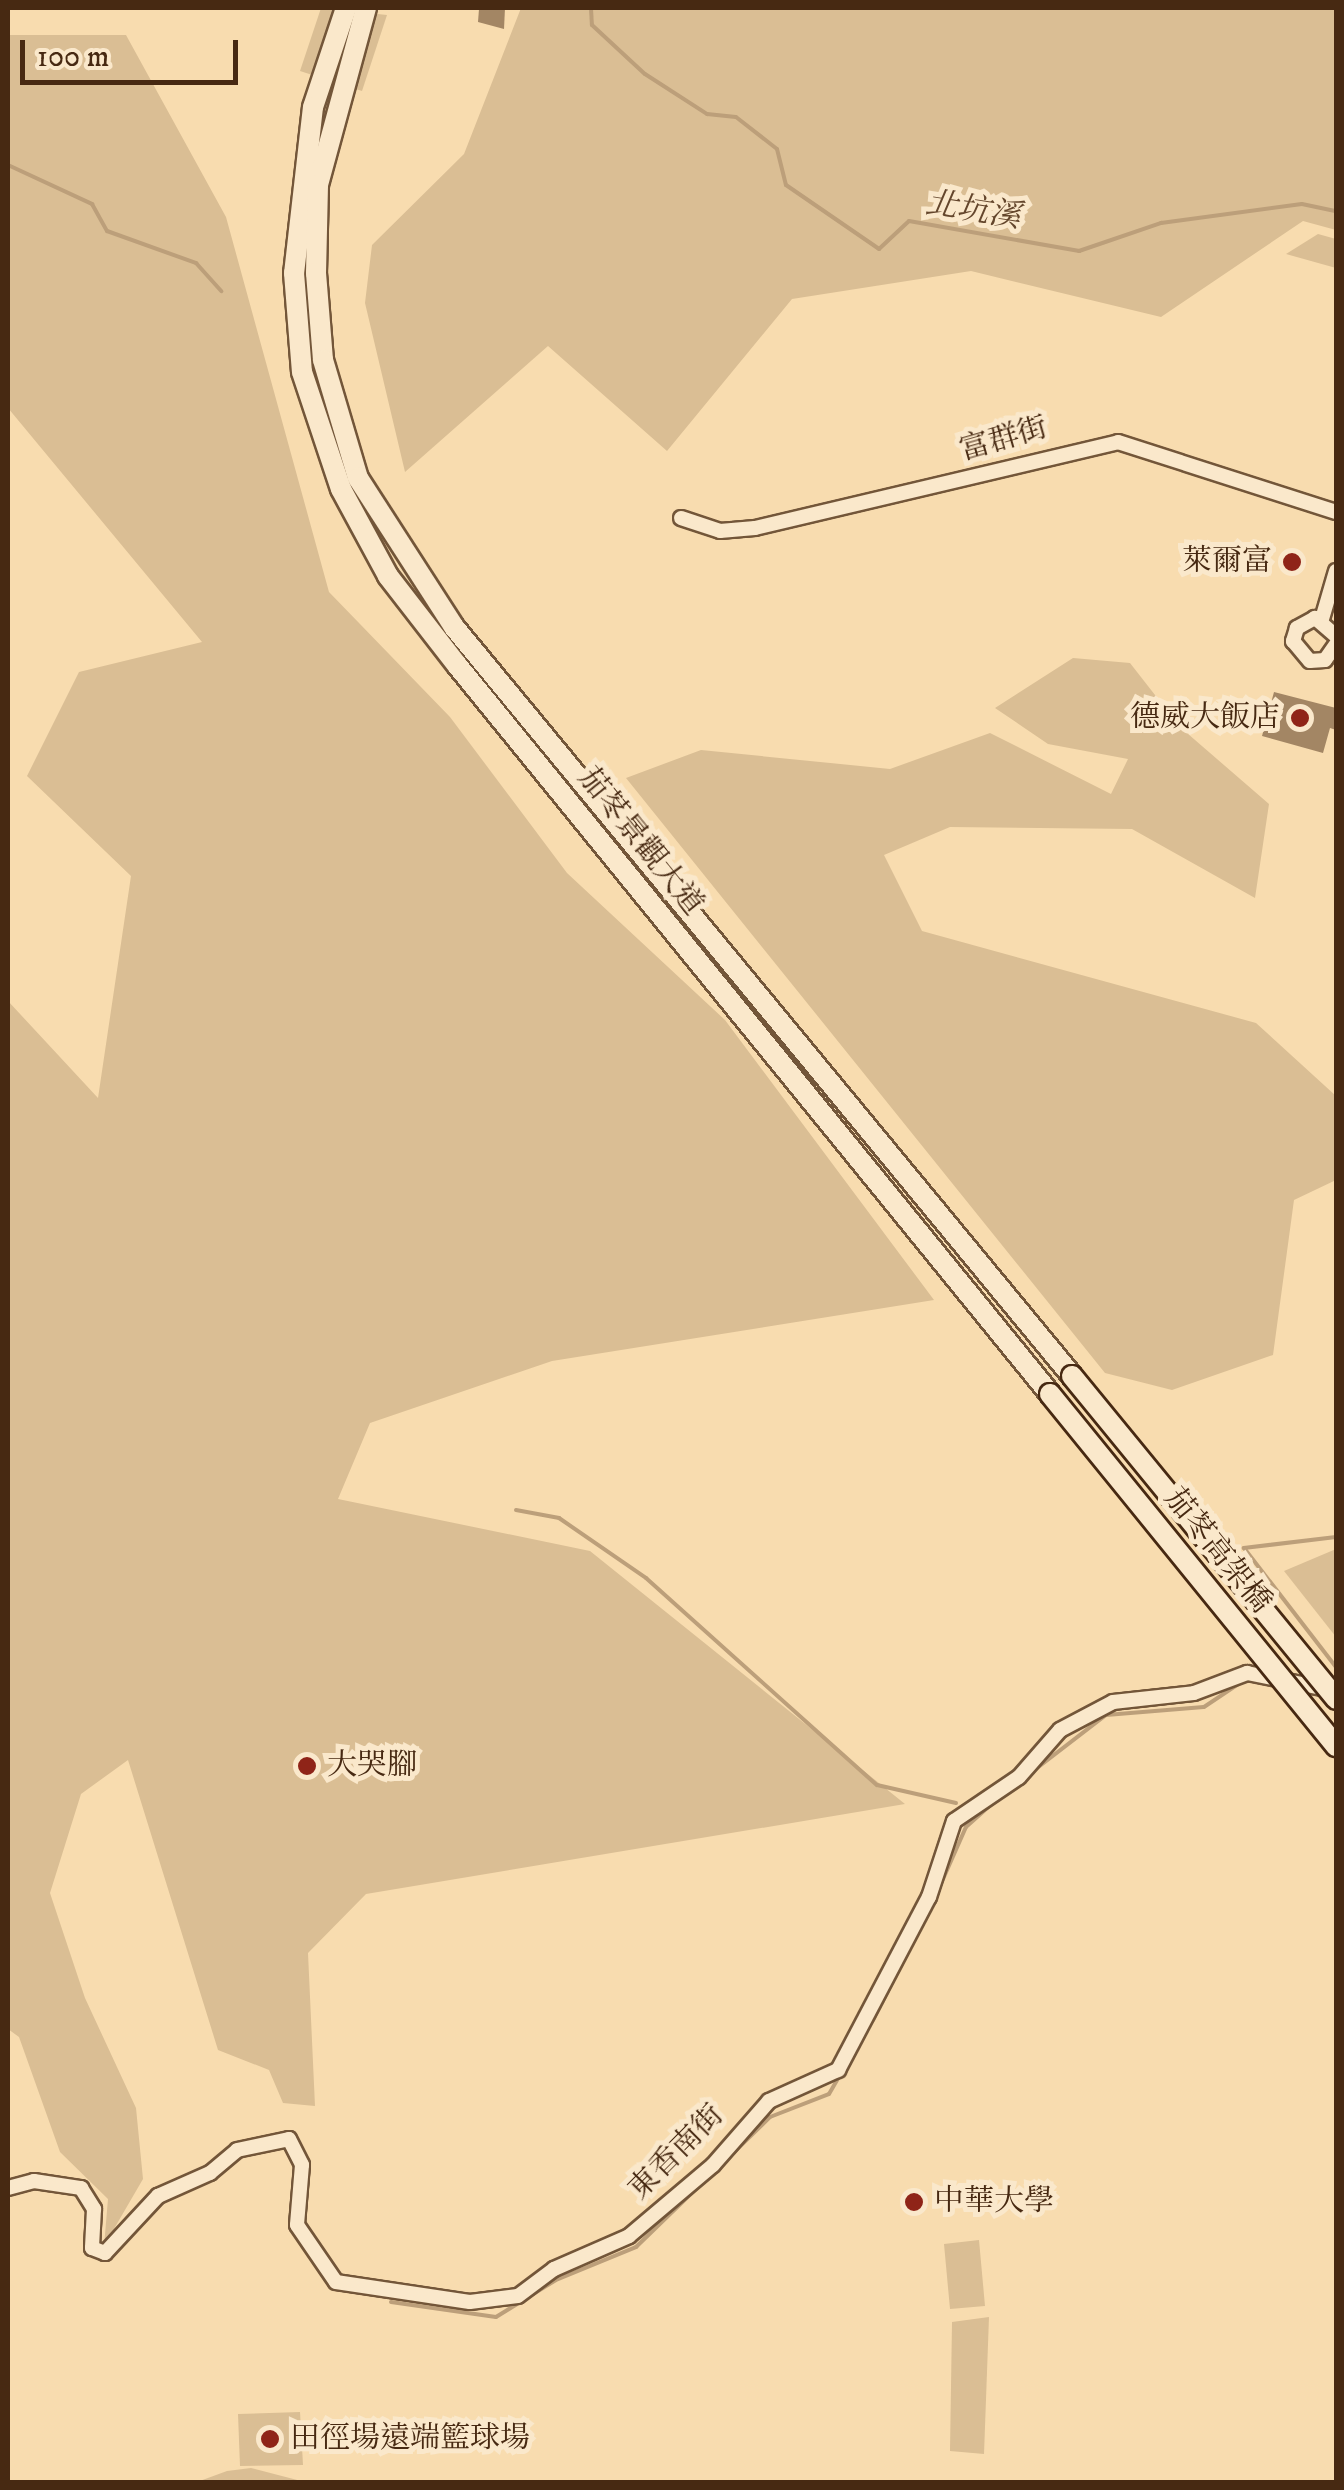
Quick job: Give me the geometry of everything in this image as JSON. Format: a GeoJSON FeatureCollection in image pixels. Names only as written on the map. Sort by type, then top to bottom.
{"type":"FeatureCollection","features":[{"type":"Feature","properties":{"kind":"street"},"geometry":{"type":"LineString","coordinates":[[305,273],[313,107],[346,8]]}},
{"type":"Feature","properties":{"kind":"street"},"geometry":{"type":"LineString","coordinates":[[305,273],[322,166],[366,8]]}},
{"type":"Feature","properties":{"kind":"street","name":"茄苳景觀大道"},"geometry":{"type":"LineString","coordinates":[[305,273],[323,360],[358,478],[413,574],[1072,1376]]}},
{"type":"Feature","properties":{"kind":"street","name":"茄苳景觀大道"},"geometry":{"type":"LineString","coordinates":[[305,273],[302,372],[342,489],[388,576],[1050,1394]]}},
{"type":"Feature","properties":{"kind":"street","name":"富群街"},"geometry":{"type":"LineString","coordinates":[[681,518],[720,531],[755,528],[1118,442],[1336,512]]}},
{"type":"Feature","properties":{"kind":"street"},"geometry":{"type":"LineString","coordinates":[[1322,619],[1336,571]]}},
{"type":"Feature","properties":{"kind":"street"},"geometry":{"type":"LineString","coordinates":[[1322,619],[1336,636]]}},
{"type":"Feature","properties":{"kind":"street"},"geometry":{"type":"LineString","coordinates":[[1322,619],[1302,622],[1295,648],[1318,662],[1336,644]]}},
{"type":"Feature","properties":{"kind":"street","name":"茄苳高架橋"},"geometry":{"type":"LineString","coordinates":[[1072,1376],[1336,1699]]}},
{"type":"Feature","properties":{"kind":"street","name":"茄苳高架橋"},"geometry":{"type":"LineString","coordinates":[[1050,1394],[1336,1746]]}},
{"type":"Feature","properties":{"kind":"street","name":"東香南街"},"geometry":{"type":"LineString","coordinates":[[8,2188],[34,2181],[81,2188],[94,2210],[92,2248],[105,2254],[158,2196],[210,2173],[236,2150],[289,2140],[302,2165],[297,2225],[336,2282],[470,2302],[518,2296],[655,2218],[768,2101],[838,2070],[929,1897],[954,1821],[1018,1777],[1060,1730],[1113,1702],[1194,1693],[1247,1673],[1336,1690]]}},
{"type":"Feature","properties":{"kind":"shaded area"},"geometry":{"type":"Polygon","coordinates":[[[321,8],[387,15],[362,91],[300,71],[321,8]]]}},
{"type":"Feature","properties":{"kind":"shaded area"},"geometry":{"type":"Polygon","coordinates":[[[521,8],[1336,8],[1336,230],[1303,221],[1161,317],[971,271],[792,299],[667,451],[548,346],[405,472],[365,303],[372,245],[464,154],[521,8]]]}},
{"type":"Feature","properties":{"kind":"shaded area"},"geometry":{"type":"Polygon","coordinates":[[[8,35],[126,35],[226,217],[329,592],[450,717],[567,873],[725,1020],[934,1300],[552,1361],[370,1423],[338,1499],[590,1551],[905,1804],[366,1894],[308,1953],[315,2106],[283,2103],[269,2070],[218,2050],[128,1760],[81,1794],[50,1893],[85,1998],[136,2108],[143,2179],[104,2246],[108,2199],[60,2152],[19,2037],[8,2029],[8,1001],[98,1098],[131,876],[27,776],[79,672],[202,642],[8,408],[8,35]]]}},
{"type":"Feature","properties":{"kind":"shaded area"},"geometry":{"type":"Polygon","coordinates":[[[1318,234],[1336,239],[1336,268],[1286,254],[1318,234]]]}},
{"type":"Feature","properties":{"kind":"shaded area"},"geometry":{"type":"Polygon","coordinates":[[[1073,658],[1130,663],[1180,727],[1269,804],[1255,898],[1132,829],[950,827],[884,855],[922,931],[1256,1023],[1336,1096],[1336,1180],[1294,1200],[1273,1355],[1172,1390],[1105,1373],[626,778],[701,750],[890,769],[990,733],[1111,794],[1128,759],[1048,744],[995,708],[1073,658]]]}},
{"type":"Feature","properties":{"kind":"shaded area"},"geometry":{"type":"Polygon","coordinates":[[[1336,1549],[1336,1637],[1284,1571],[1336,1549]]]}},
{"type":"Feature","properties":{"kind":"shaded area"},"geometry":{"type":"Polygon","coordinates":[[[979,2240],[985,2306],[950,2309],[944,2244],[979,2240]]]}},
{"type":"Feature","properties":{"kind":"shaded area"},"geometry":{"type":"Polygon","coordinates":[[[989,2317],[984,2454],[950,2451],[952,2322],[989,2317]]]}},
{"type":"Feature","properties":{"kind":"shaded area","name":"田徑場遠端籃球場"},"geometry":{"type":"Polygon","coordinates":[[[300,2412],[303,2465],[240,2466],[238,2414],[300,2412]]]}},
{"type":"Feature","properties":{"kind":"shaded area"},"geometry":{"type":"Polygon","coordinates":[[[251,2468],[305,2482],[197,2482],[227,2471],[251,2468]]]}},
{"type":"Feature","properties":{"kind":"building"},"geometry":{"type":"Polygon","coordinates":[[[505,8],[504,29],[478,22],[479,9],[505,8]]]}},
{"type":"Feature","properties":{"kind":"building","name":"德威大飯店"},"geometry":{"type":"Polygon","coordinates":[[[1274,692],[1336,708],[1336,730],[1330,728],[1323,753],[1262,736],[1274,692]]]}},
{"type":"Feature","properties":{"kind":"waterway","name":"北坑溪"},"geometry":{"type":"LineString","coordinates":[[591,8],[592,25],[645,74],[707,114],[736,117],[777,149],[786,185],[879,249],[909,221],[1079,251],[1161,223],[1302,204],[1336,211]]}},
{"type":"Feature","properties":{"kind":"waterway"},"geometry":{"type":"LineString","coordinates":[[8,165],[92,204],[107,231],[196,263],[221,291]]}},
{"type":"Feature","properties":{"kind":"waterway"},"geometry":{"type":"LineString","coordinates":[[516,1510],[559,1518],[646,1578],[877,1785],[956,1803]]}},
{"type":"Feature","properties":{"kind":"waterway","name":"北坑溪"},"geometry":{"type":"LineString","coordinates":[[1336,1537],[1244,1548],[1336,1667]]}},
{"type":"Feature","properties":{"kind":"waterway"},"geometry":{"type":"LineString","coordinates":[[1028,1775],[1106,1715],[1204,1707],[1240,1683]]}},
{"type":"Feature","properties":{"kind":"waterway"},"geometry":{"type":"LineString","coordinates":[[936,1895],[966,1827],[993,1803]]}},
{"type":"Feature","properties":{"kind":"waterway"},"geometry":{"type":"LineString","coordinates":[[873,2020],[912,1944]]}},
{"type":"Feature","properties":{"kind":"waterway"},"geometry":{"type":"LineString","coordinates":[[727,2159],[770,2117],[829,2094],[840,2075]]}},
{"type":"Feature","properties":{"kind":"waterway"},"geometry":{"type":"LineString","coordinates":[[391,2302],[496,2317],[556,2280],[636,2247],[702,2183]]}},
{"type":"Feature","properties":{"kind":"place","name":"萊爾富"},"geometry":{"type":"Point","coordinates":[1292,562]}},
{"type":"Feature","properties":{"kind":"place","name":"德威大飯店"},"geometry":{"type":"Point","coordinates":[1300,718]}},
{"type":"Feature","properties":{"kind":"place","name":"大哭腳"},"geometry":{"type":"Point","coordinates":[307,1766]}},
{"type":"Feature","properties":{"kind":"place","name":"中華大學"},"geometry":{"type":"Point","coordinates":[914,2202]}},
{"type":"Feature","properties":{"kind":"place","name":"田徑場遠端籃球場"},"geometry":{"type":"Point","coordinates":[270,2439]}}]}
